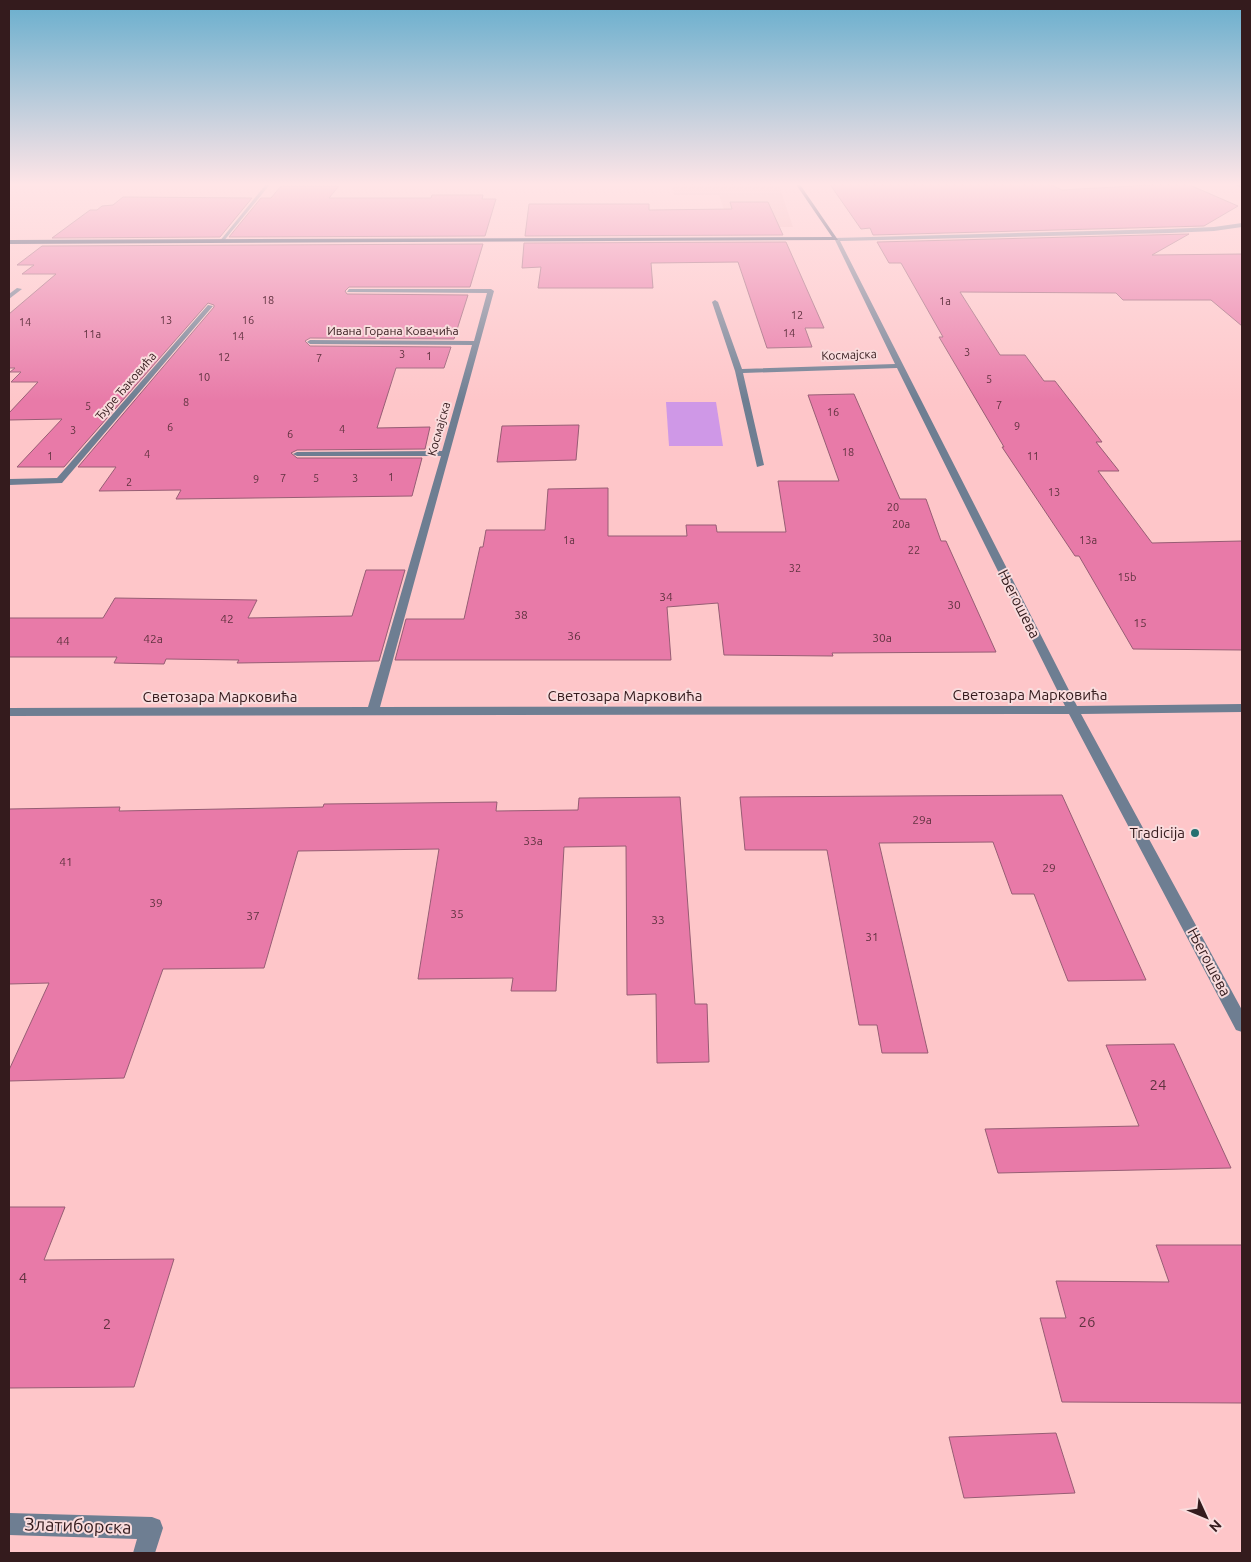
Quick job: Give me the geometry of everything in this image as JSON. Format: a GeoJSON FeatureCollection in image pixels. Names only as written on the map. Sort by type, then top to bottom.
{"type":"FeatureCollection","features":[{"type":"Feature","properties":{"kind":"street","name":"Његошева"},"geometry":{"type":"LineString","coordinates":[[845,256],[1073,710],[1242,1025]]}},
{"type":"Feature","properties":{"kind":"street"},"geometry":{"type":"LineString","coordinates":[[9,297],[18,289]]}},
{"type":"Feature","properties":{"kind":"street","name":"Космајска"},"geometry":{"type":"LineString","coordinates":[[349,291],[491,290],[374,711]]}},
{"type":"Feature","properties":{"kind":"street"},"geometry":{"type":"LineString","coordinates":[[715,302],[739,371],[760,465]]}},
{"type":"Feature","properties":{"kind":"street","name":"Ђуре Ђаковића"},"geometry":{"type":"LineString","coordinates":[[9,482],[59,481],[210,306]]}},
{"type":"Feature","properties":{"kind":"street","name":"Ивана Горана Ковачића"},"geometry":{"type":"LineString","coordinates":[[310,342],[476,343]]}},
{"type":"Feature","properties":{"kind":"street","name":"Космајска"},"geometry":{"type":"LineString","coordinates":[[739,371],[900,366]]}},
{"type":"Feature","properties":{"kind":"street"},"geometry":{"type":"LineString","coordinates":[[297,454],[445,453]]}},
{"type":"Feature","properties":{"kind":"street","name":"Светозара Марковића"},"geometry":{"type":"LineString","coordinates":[[9,712],[1242,708]]}},
{"type":"Feature","properties":{"kind":"street","name":"Златиборска"},"geometry":{"type":"LineString","coordinates":[[9,1524],[152,1528],[144,1553]]}},
{"type":"Feature","properties":{"kind":"shaded area"},"geometry":{"type":"Polygon","coordinates":[[[666,402],[716,402],[723,446],[669,446],[666,402]]]}},
{"type":"Feature","properties":{"kind":"building"},"geometry":{"type":"Polygon","coordinates":[[[29,256],[479,256],[470,287],[349,287],[345,291],[347,294],[468,295],[454,339],[310,338],[305,341],[310,346],[451,347],[444,368],[396,368],[377,428],[430,427],[425,449],[297,450],[291,453],[297,458],[422,458],[412,496],[176,499],[181,490],[99,491],[116,467],[78,467],[214,307],[214,305],[208,303],[64,467],[17,467],[62,419],[9,420],[9,413],[38,382],[11,382],[21,372],[10,372],[15,368],[9,368],[9,314],[56,274],[22,274],[34,265],[17,265],[29,256]]]}},
{"type":"Feature","properties":{"kind":"building"},"geometry":{"type":"Polygon","coordinates":[[[523,256],[792,256],[824,328],[805,328],[812,347],[767,348],[738,262],[651,263],[653,288],[538,288],[541,267],[522,268],[523,256]]]}},
{"type":"Feature","properties":{"kind":"building"},"geometry":{"type":"Polygon","coordinates":[[[885,256],[1242,256],[1242,326],[1211,300],[1123,300],[1116,293],[960,292],[1000,355],[1025,355],[1044,381],[1055,381],[1102,442],[1096,442],[1119,471],[1098,471],[1152,543],[1242,541],[1242,650],[1133,649],[1079,556],[1075,556],[1002,447],[1004,447],[939,337],[943,337],[901,263],[889,263],[885,256]]]}},
{"type":"Feature","properties":{"kind":"building"},"geometry":{"type":"Polygon","coordinates":[[[854,394],[900,499],[926,499],[941,541],[946,541],[996,652],[832,653],[833,656],[724,655],[718,603],[667,607],[671,660],[395,660],[406,619],[464,619],[480,547],[483,547],[486,530],[545,530],[548,489],[608,488],[608,536],[687,536],[686,525],[716,525],[717,532],[786,532],[778,481],[839,481],[808,395],[854,394]]]}},
{"type":"Feature","properties":{"kind":"building"},"geometry":{"type":"Polygon","coordinates":[[[579,425],[576,460],[497,462],[502,426],[579,425]]]}},
{"type":"Feature","properties":{"kind":"building"},"geometry":{"type":"Polygon","coordinates":[[[366,570],[405,570],[379,661],[237,663],[239,660],[166,659],[164,664],[114,663],[117,657],[9,657],[9,618],[103,618],[115,598],[257,600],[248,618],[352,616],[366,570]]]}},
{"type":"Feature","properties":{"kind":"building"},"geometry":{"type":"Polygon","coordinates":[[[1062,795],[1146,980],[1068,981],[1034,894],[1012,894],[993,842],[879,843],[928,1053],[882,1053],[877,1025],[859,1025],[827,850],[745,850],[740,797],[1062,795]]]}},
{"type":"Feature","properties":{"kind":"building"},"geometry":{"type":"Polygon","coordinates":[[[680,797],[695,1004],[707,1004],[709,1062],[657,1063],[656,994],[627,995],[626,846],[564,847],[556,991],[511,991],[513,978],[418,979],[439,849],[298,851],[264,968],[163,969],[124,1078],[9,1081],[9,1070],[49,983],[9,984],[9,809],[120,807],[119,811],[323,807],[324,804],[497,802],[496,811],[578,810],[579,798],[680,797]]]}},
{"type":"Feature","properties":{"kind":"building"},"geometry":{"type":"Polygon","coordinates":[[[1174,1044],[1231,1168],[998,1173],[985,1129],[1139,1126],[1106,1045],[1174,1044]]]}},
{"type":"Feature","properties":{"kind":"building"},"geometry":{"type":"Polygon","coordinates":[[[9,1207],[65,1207],[44,1260],[174,1259],[134,1387],[9,1388],[9,1207]]]}},
{"type":"Feature","properties":{"kind":"building"},"geometry":{"type":"Polygon","coordinates":[[[1156,1245],[1242,1245],[1242,1403],[1062,1402],[1040,1318],[1066,1318],[1056,1281],[1169,1282],[1156,1245]]]}},
{"type":"Feature","properties":{"kind":"building"},"geometry":{"type":"Polygon","coordinates":[[[1056,1433],[1075,1493],[964,1498],[949,1437],[1056,1433]]]}},
{"type":"Feature","properties":{"kind":"place","name":"Tradicija"},"geometry":{"type":"Point","coordinates":[1195,833]}}]}
